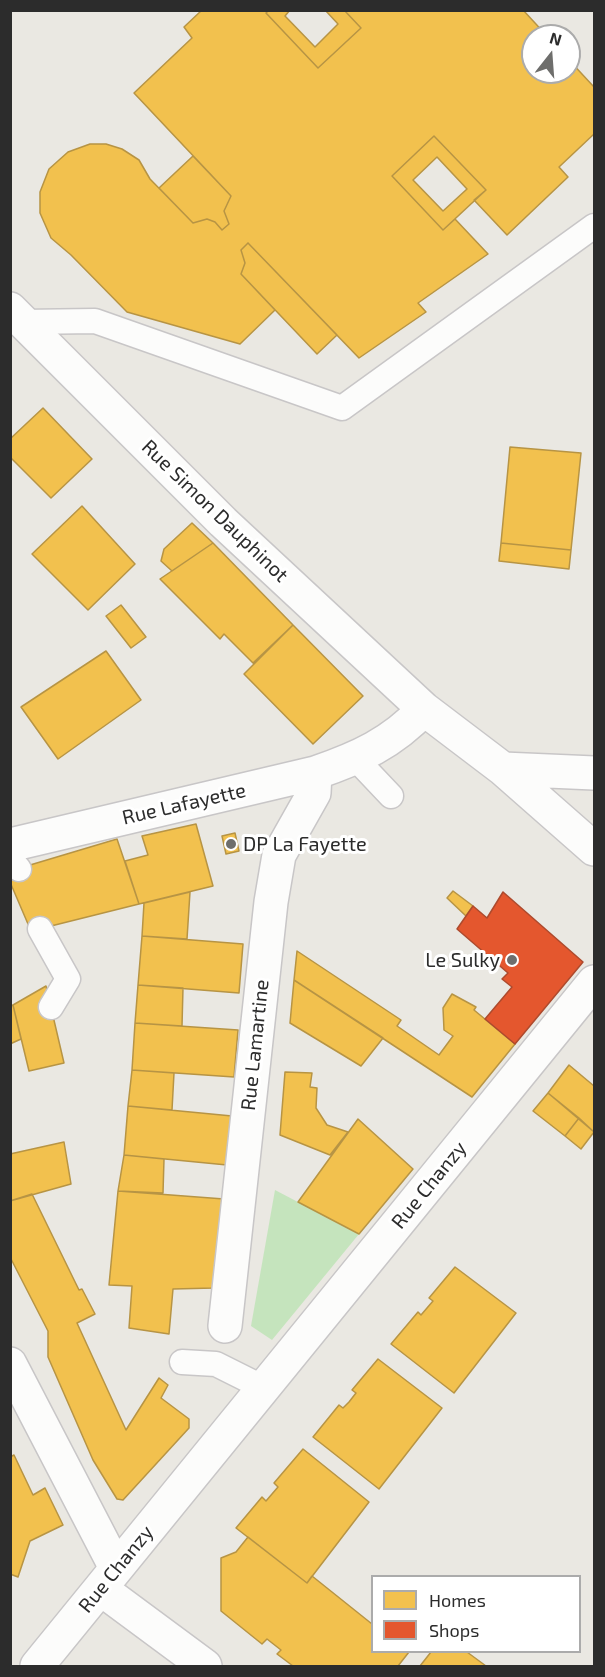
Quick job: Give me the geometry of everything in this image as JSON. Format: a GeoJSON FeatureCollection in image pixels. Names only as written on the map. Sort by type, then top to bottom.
{"type":"FeatureCollection","features":[{"type":"Feature","properties":{"kind":"street","name":"Rue Simon Dauphinot"},"geometry":{"type":"LineString","coordinates":[[17,316],[224,522],[424,709],[503,769],[594,849]]}},
{"type":"Feature","properties":{"kind":"street","name":"Rue Lafayette"},"geometry":{"type":"LineString","coordinates":[[13,857],[315,773],[356,759],[403,731],[424,709]]}},
{"type":"Feature","properties":{"kind":"street"},"geometry":{"type":"LineString","coordinates":[[503,769],[594,773]]}},
{"type":"Feature","properties":{"kind":"street","name":"Rue Lamartine"},"geometry":{"type":"LineString","coordinates":[[225,1326],[271,902],[279,855],[314,793],[315,773]]}},
{"type":"Feature","properties":{"kind":"street","name":"Rue Chanzy"},"geometry":{"type":"LineString","coordinates":[[37,1666],[594,982]]}},
{"type":"Feature","properties":{"kind":"street"},"geometry":{"type":"LineString","coordinates":[[10,1364],[109,1579],[205,1666]]}},
{"type":"Feature","properties":{"kind":"lane"},"geometry":{"type":"LineString","coordinates":[[17,316],[95,321],[342,408],[594,226]]}},
{"type":"Feature","properties":{"kind":"lane"},"geometry":{"type":"LineString","coordinates":[[356,759],[391,796]]}},
{"type":"Feature","properties":{"kind":"lane"},"geometry":{"type":"LineString","coordinates":[[40,929],[68,978],[51,1007]]}},
{"type":"Feature","properties":{"kind":"lane"},"geometry":{"type":"LineString","coordinates":[[182,1362],[216,1364],[264,1388]]}},
{"type":"Feature","properties":{"kind":"green space"},"geometry":{"type":"Polygon","coordinates":[[[275,1190],[359,1234],[272,1340],[251,1326],[275,1190]]]}},
{"type":"Feature","properties":{"kind":"building: Homes"},"geometry":{"type":"Polygon","coordinates":[[[202,10],[269,10],[266,13],[318,68],[361,28],[344,10],[523,10],[536,24],[521,24],[521,84],[581,84],[581,73],[594,87],[594,134],[559,167],[568,177],[507,235],[474,200],[486,190],[434,136],[392,176],[443,230],[455,219],[488,254],[418,303],[426,312],[359,358],[248,243],[241,250],[245,263],[241,274],[275,310],[240,344],[127,312],[51,238],[40,213],[40,192],[49,169],[68,152],[90,144],[106,144],[122,149],[139,160],[150,179],[193,223],[207,219],[215,222],[222,230],[229,224],[224,211],[231,196],[134,93],[192,38],[184,27],[202,10]]]}},
{"type":"Feature","properties":{"kind":"building: Homes"},"geometry":{"type":"Polygon","coordinates":[[[269,10],[290,10],[285,16],[315,47],[338,24],[325,10],[344,10],[361,28],[318,68],[266,13],[269,10]]]}},
{"type":"Feature","properties":{"kind":"building: Homes"},"geometry":{"type":"Polygon","coordinates":[[[434,136],[486,190],[443,230],[392,176],[434,136]],[[437,157],[413,180],[443,211],[467,189],[437,157]]]}},
{"type":"Feature","properties":{"kind":"building: Homes"},"geometry":{"type":"Polygon","coordinates":[[[193,156],[231,196],[224,211],[229,224],[222,230],[215,222],[207,219],[193,223],[159,188],[193,156]]]}},
{"type":"Feature","properties":{"kind":"building: Homes"},"geometry":{"type":"Polygon","coordinates":[[[248,243],[337,335],[317,354],[241,274],[245,263],[241,250],[248,243]]]}},
{"type":"Feature","properties":{"kind":"building: Homes"},"geometry":{"type":"Polygon","coordinates":[[[43,408],[92,459],[51,498],[10,457],[10,439],[43,408]]]}},
{"type":"Feature","properties":{"kind":"building: Homes"},"geometry":{"type":"Polygon","coordinates":[[[510,447],[581,453],[571,550],[501,543],[510,447]]]}},
{"type":"Feature","properties":{"kind":"building: Homes"},"geometry":{"type":"Polygon","coordinates":[[[82,506],[135,564],[88,610],[32,554],[82,506]]]}},
{"type":"Feature","properties":{"kind":"building: Homes"},"geometry":{"type":"Polygon","coordinates":[[[192,523],[213,543],[172,571],[161,561],[164,549],[192,523]]]}},
{"type":"Feature","properties":{"kind":"building: Homes"},"geometry":{"type":"Polygon","coordinates":[[[213,543],[293,625],[253,663],[224,634],[220,639],[160,579],[213,543]]]}},
{"type":"Feature","properties":{"kind":"building: Homes"},"geometry":{"type":"Polygon","coordinates":[[[501,543],[571,550],[569,569],[499,561],[501,543]]]}},
{"type":"Feature","properties":{"kind":"building: Homes"},"geometry":{"type":"Polygon","coordinates":[[[121,605],[146,637],[131,648],[106,616],[121,605]]]}},
{"type":"Feature","properties":{"kind":"building: Homes"},"geometry":{"type":"Polygon","coordinates":[[[293,625],[363,696],[313,744],[244,674],[293,625]]]}},
{"type":"Feature","properties":{"kind":"building: Homes"},"geometry":{"type":"Polygon","coordinates":[[[106,651],[141,700],[58,759],[21,707],[106,651]]]}},
{"type":"Feature","properties":{"kind":"building: Homes"},"geometry":{"type":"Polygon","coordinates":[[[196,824],[213,886],[139,904],[125,861],[148,855],[142,836],[196,824]]]}},
{"type":"Feature","properties":{"kind":"building: Homes","name":"DP La Fayette"},"geometry":{"type":"Polygon","coordinates":[[[235,833],[239,851],[226,854],[222,836],[235,833]]]}},
{"type":"Feature","properties":{"kind":"building: Homes"},"geometry":{"type":"Polygon","coordinates":[[[117,839],[139,904],[31,931],[10,882],[10,871],[117,839]]]}},
{"type":"Feature","properties":{"kind":"building: Homes"},"geometry":{"type":"Polygon","coordinates":[[[453,891],[473,906],[466,916],[447,898],[453,891]]]}},
{"type":"Feature","properties":{"kind":"building: Homes"},"geometry":{"type":"Polygon","coordinates":[[[190,892],[187,939],[142,936],[144,903],[190,892]]]}},
{"type":"Feature","properties":{"kind":"building: Homes"},"geometry":{"type":"Polygon","coordinates":[[[142,936],[243,944],[239,993],[138,985],[142,936]]]}},
{"type":"Feature","properties":{"kind":"building: Homes"},"geometry":{"type":"Polygon","coordinates":[[[297,951],[401,1020],[397,1026],[439,1055],[453,1036],[444,1030],[443,1008],[452,994],[476,1007],[474,1010],[515,1044],[472,1097],[294,980],[297,951]]]}},
{"type":"Feature","properties":{"kind":"building: Homes"},"geometry":{"type":"Polygon","coordinates":[[[294,980],[383,1038],[361,1066],[290,1023],[294,980]]]}},
{"type":"Feature","properties":{"kind":"building: Homes"},"geometry":{"type":"Polygon","coordinates":[[[138,985],[183,988],[182,1026],[135,1023],[138,985]]]}},
{"type":"Feature","properties":{"kind":"building: Homes"},"geometry":{"type":"Polygon","coordinates":[[[46,986],[64,1063],[29,1071],[13,1005],[46,986]]]}},
{"type":"Feature","properties":{"kind":"building: Homes"},"geometry":{"type":"Polygon","coordinates":[[[13,1005],[21,1039],[10,1044],[10,1006],[13,1005]]]}},
{"type":"Feature","properties":{"kind":"building: Homes"},"geometry":{"type":"Polygon","coordinates":[[[135,1023],[238,1030],[234,1077],[132,1070],[135,1023]]]}},
{"type":"Feature","properties":{"kind":"building: Homes"},"geometry":{"type":"Polygon","coordinates":[[[569,1065],[594,1086],[594,1132],[548,1093],[569,1065]]]}},
{"type":"Feature","properties":{"kind":"building: Homes"},"geometry":{"type":"Polygon","coordinates":[[[132,1070],[174,1073],[172,1110],[128,1106],[132,1070]]]}},
{"type":"Feature","properties":{"kind":"building: Homes"},"geometry":{"type":"Polygon","coordinates":[[[285,1072],[312,1073],[310,1087],[317,1088],[316,1108],[327,1125],[348,1132],[330,1155],[280,1135],[285,1072]]]}},
{"type":"Feature","properties":{"kind":"building: Homes"},"geometry":{"type":"Polygon","coordinates":[[[548,1093],[579,1118],[565,1136],[533,1111],[548,1093]]]}},
{"type":"Feature","properties":{"kind":"building: Homes"},"geometry":{"type":"Polygon","coordinates":[[[128,1106],[232,1116],[227,1165],[124,1155],[128,1106]]]}},
{"type":"Feature","properties":{"kind":"building: Homes"},"geometry":{"type":"Polygon","coordinates":[[[579,1118],[594,1132],[581,1149],[565,1136],[579,1118]]]}},
{"type":"Feature","properties":{"kind":"building: Homes"},"geometry":{"type":"Polygon","coordinates":[[[358,1119],[413,1169],[359,1234],[298,1202],[358,1119]]]}},
{"type":"Feature","properties":{"kind":"building: Homes"},"geometry":{"type":"Polygon","coordinates":[[[64,1142],[71,1184],[10,1201],[10,1154],[64,1142]]]}},
{"type":"Feature","properties":{"kind":"building: Homes"},"geometry":{"type":"Polygon","coordinates":[[[124,1155],[164,1159],[163,1193],[118,1191],[124,1155]]]}},
{"type":"Feature","properties":{"kind":"building: Homes"},"geometry":{"type":"Polygon","coordinates":[[[118,1191],[224,1199],[214,1288],[173,1289],[169,1334],[129,1328],[132,1286],[109,1285],[118,1191]]]}},
{"type":"Feature","properties":{"kind":"building: Homes"},"geometry":{"type":"Polygon","coordinates":[[[32,1194],[79,1290],[82,1289],[95,1314],[77,1323],[126,1430],[159,1378],[168,1385],[161,1398],[189,1419],[189,1428],[123,1500],[117,1499],[93,1460],[48,1357],[48,1331],[10,1257],[10,1201],[32,1194]]]}},
{"type":"Feature","properties":{"kind":"building: Homes"},"geometry":{"type":"Polygon","coordinates":[[[455,1267],[516,1313],[454,1393],[391,1344],[418,1312],[421,1315],[433,1301],[429,1298],[455,1267]]]}},
{"type":"Feature","properties":{"kind":"building: Homes"},"geometry":{"type":"Polygon","coordinates":[[[378,1359],[442,1408],[379,1489],[313,1437],[339,1405],[343,1408],[349,1402],[356,1393],[352,1390],[378,1359]]]}},
{"type":"Feature","properties":{"kind":"building: Homes"},"geometry":{"type":"Polygon","coordinates":[[[303,1449],[369,1502],[307,1583],[236,1528],[262,1497],[266,1501],[278,1487],[274,1483],[303,1449]]]}},
{"type":"Feature","properties":{"kind":"building: Homes"},"geometry":{"type":"Polygon","coordinates":[[[14,1455],[33,1495],[45,1488],[63,1525],[30,1541],[18,1577],[10,1574],[10,1457],[14,1455]]]}},
{"type":"Feature","properties":{"kind":"building: Homes"},"geometry":{"type":"Polygon","coordinates":[[[248,1537],[307,1583],[312,1576],[371,1623],[371,1653],[408,1653],[398,1666],[293,1666],[277,1654],[281,1650],[267,1639],[262,1644],[221,1611],[221,1558],[236,1552],[248,1537]]]}},
{"type":"Feature","properties":{"kind":"building: Homes"},"geometry":{"type":"Polygon","coordinates":[[[430,1653],[468,1653],[486,1666],[420,1666],[430,1653]]]}},
{"type":"Feature","properties":{"kind":"building: Shops"},"geometry":{"type":"Polygon","coordinates":[[[503,892],[583,962],[515,1044],[485,1019],[512,987],[502,979],[508,973],[457,929],[473,906],[487,918],[503,892]]]}},
{"type":"Feature","properties":{"kind":"place","name":"DP La Fayette"},"geometry":{"type":"Point","coordinates":[231,844]}},
{"type":"Feature","properties":{"kind":"place","name":"Le Sulky"},"geometry":{"type":"Point","coordinates":[512,960]}}]}
